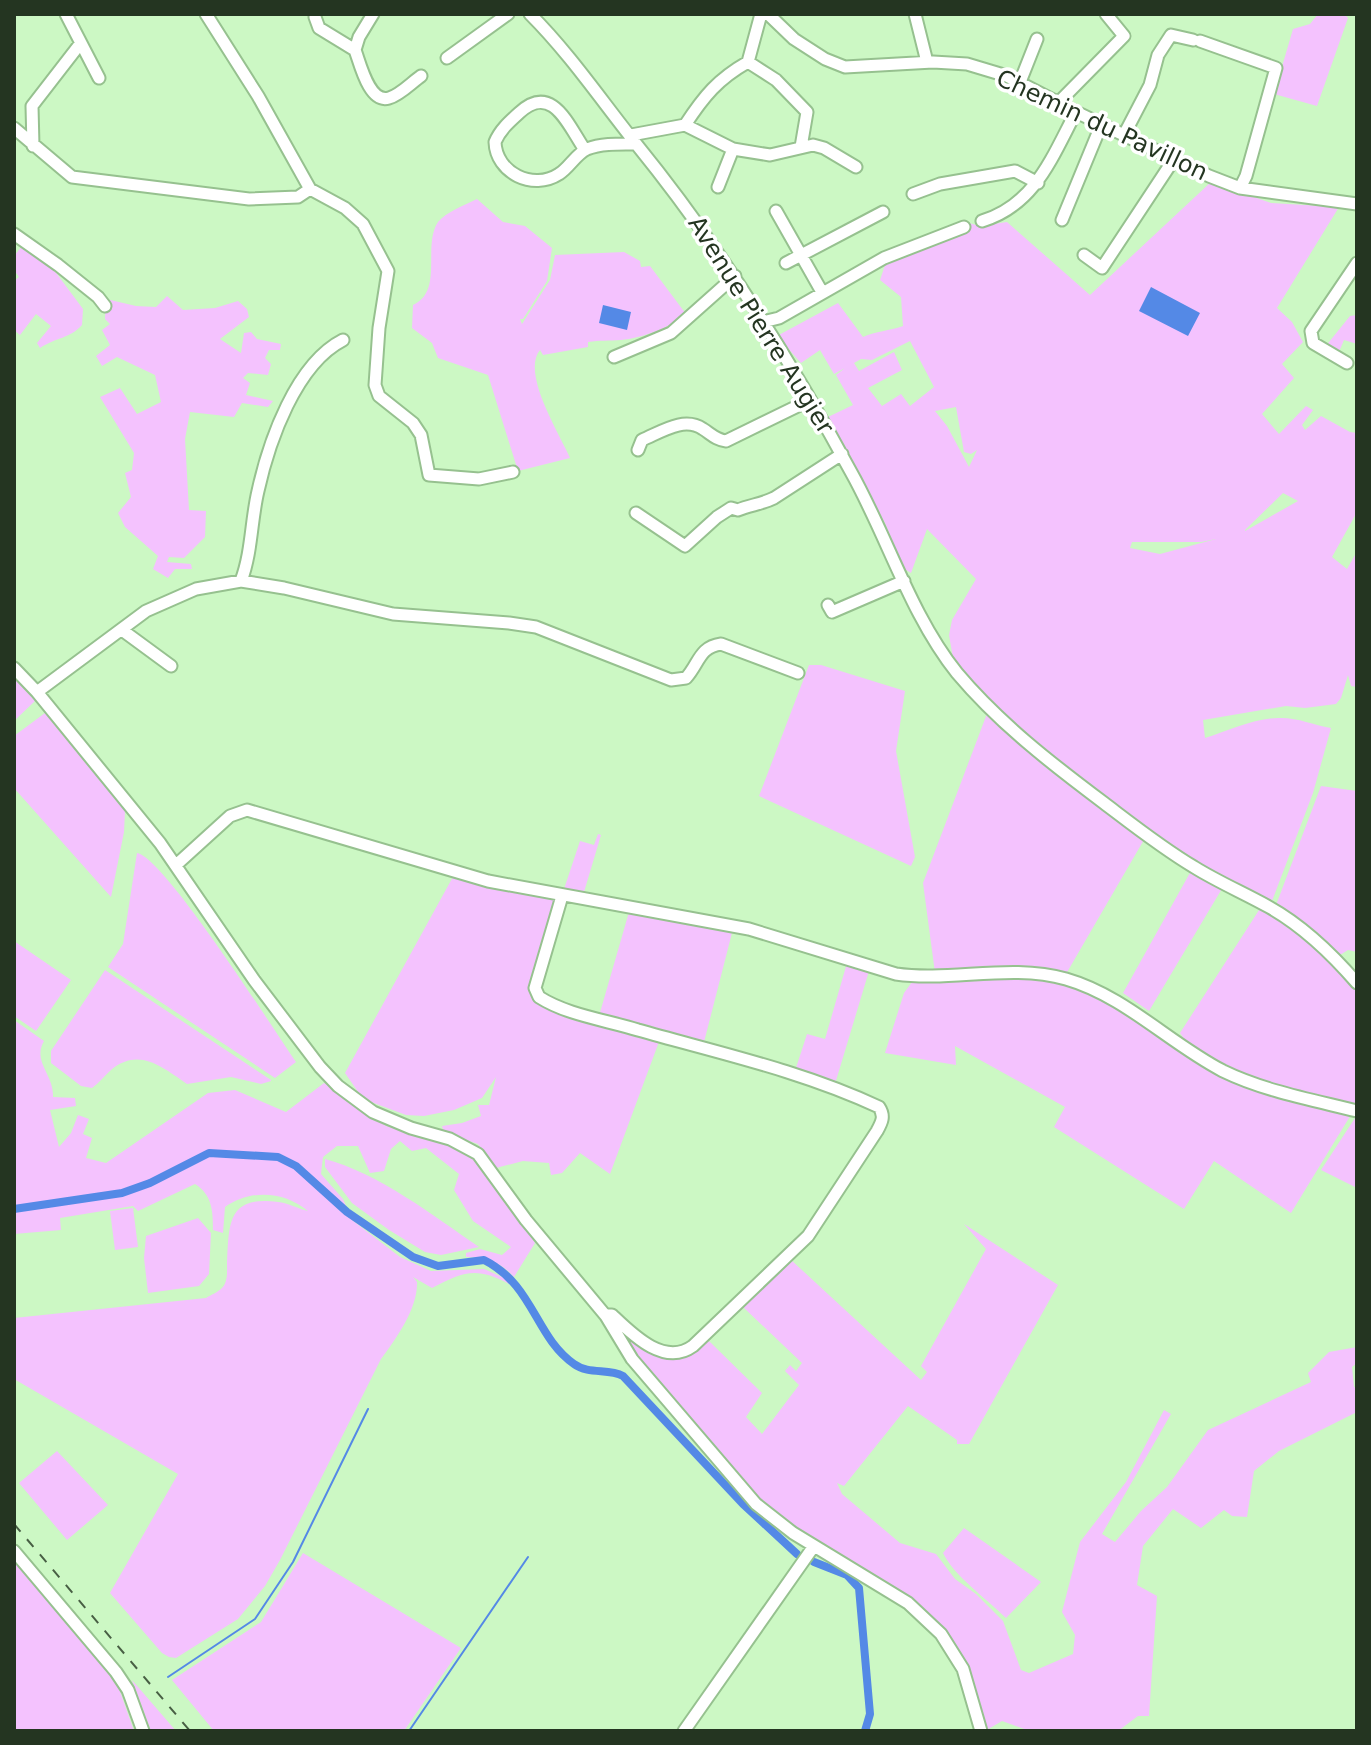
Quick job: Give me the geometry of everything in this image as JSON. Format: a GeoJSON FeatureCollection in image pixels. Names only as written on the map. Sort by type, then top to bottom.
{"type":"FeatureCollection","features":[{"type":"Feature","properties":{"kind":"street"},"geometry":{"type":"LineString","coordinates":[[66,14],[99,78]]}},
{"type":"Feature","properties":{"kind":"street"},"geometry":{"type":"LineString","coordinates":[[206,14],[258,96],[310,189],[345,208],[363,224],[388,271],[379,328],[375,385],[379,396],[413,423],[421,435],[429,475],[479,479],[513,472]]}},
{"type":"Feature","properties":{"kind":"street"},"geometry":{"type":"LineString","coordinates":[[355,50],[373,14]]}},
{"type":"Feature","properties":{"kind":"street"},"geometry":{"type":"LineString","coordinates":[[447,58],[508,14]]}},
{"type":"Feature","properties":{"kind":"street"},"geometry":{"type":"LineString","coordinates":[[685,125],[705,95],[725,75],[748,62],[761,14]]}},
{"type":"Feature","properties":{"kind":"street","name":"Chemin du Pavillon"},"geometry":{"type":"LineString","coordinates":[[768,14],[794,39],[825,59],[845,67],[927,62],[967,64],[1020,82],[1076,112],[1240,188],[1357,204]]}},
{"type":"Feature","properties":{"kind":"street"},"geometry":{"type":"LineString","coordinates":[[1059,102],[1124,36],[1106,14]]}},
{"type":"Feature","properties":{"kind":"street","name":"Avenue Pierre Augier"},"geometry":{"type":"LineString","coordinates":[[531,15],[576,64],[735,276],[842,454],[926,623],[947,661],[961,678],[1030,744],[1165,848],[1196,869],[1270,907],[1304,931],[1357,983]]}},
{"type":"Feature","properties":{"kind":"street"},"geometry":{"type":"LineString","coordinates":[[917,15],[927,62]]}},
{"type":"Feature","properties":{"kind":"street"},"geometry":{"type":"LineString","coordinates":[[315,17],[319,28],[355,50],[370,88],[378,97],[392,97],[421,76]]}},
{"type":"Feature","properties":{"kind":"street"},"geometry":{"type":"LineString","coordinates":[[1125,133],[1150,85],[1158,55],[1171,35],[1196,40],[1276,68],[1240,188]]}},
{"type":"Feature","properties":{"kind":"street"},"geometry":{"type":"LineString","coordinates":[[1020,82],[1037,39]]}},
{"type":"Feature","properties":{"kind":"street"},"geometry":{"type":"LineString","coordinates":[[33,146],[32,106],[80,44]]}},
{"type":"Feature","properties":{"kind":"street"},"geometry":{"type":"LineString","coordinates":[[748,62],[776,80],[807,112],[801,147]]}},
{"type":"Feature","properties":{"kind":"street"},"geometry":{"type":"LineString","coordinates":[[585,150],[556,107],[543,101],[523,109],[503,127],[495,142],[499,161],[508,170],[521,178],[538,180],[558,175],[585,150],[685,125],[733,149],[770,155],[813,145],[856,167]]}},
{"type":"Feature","properties":{"kind":"street"},"geometry":{"type":"LineString","coordinates":[[982,221],[1011,209],[1038,183],[1076,112]]}},
{"type":"Feature","properties":{"kind":"street"},"geometry":{"type":"LineString","coordinates":[[1062,220],[1102,123]]}},
{"type":"Feature","properties":{"kind":"street"},"geometry":{"type":"LineString","coordinates":[[14,128],[72,177],[249,199],[298,197],[310,189]]}},
{"type":"Feature","properties":{"kind":"street"},"geometry":{"type":"LineString","coordinates":[[718,187],[733,149]]}},
{"type":"Feature","properties":{"kind":"street"},"geometry":{"type":"LineString","coordinates":[[1084,255],[1102,268],[1174,159]]}},
{"type":"Feature","properties":{"kind":"street"},"geometry":{"type":"LineString","coordinates":[[913,194],[940,184],[1015,171],[1038,183]]}},
{"type":"Feature","properties":{"kind":"street"},"geometry":{"type":"LineString","coordinates":[[776,211],[822,292]]}},
{"type":"Feature","properties":{"kind":"street"},"geometry":{"type":"LineString","coordinates":[[786,263],[883,212]]}},
{"type":"Feature","properties":{"kind":"street"},"geometry":{"type":"LineString","coordinates":[[763,322],[779,318],[884,258],[964,227]]}},
{"type":"Feature","properties":{"kind":"street"},"geometry":{"type":"LineString","coordinates":[[14,234],[58,265],[105,306]]}},
{"type":"Feature","properties":{"kind":"street"},"geometry":{"type":"LineString","coordinates":[[1347,363],[1313,343],[1311,331],[1357,263]]}},
{"type":"Feature","properties":{"kind":"street"},"geometry":{"type":"LineString","coordinates":[[614,357],[671,333],[735,276]]}},
{"type":"Feature","properties":{"kind":"street"},"geometry":{"type":"LineString","coordinates":[[241,581],[258,491],[269,452],[290,400],[306,373],[331,346],[343,340]]}},
{"type":"Feature","properties":{"kind":"street"},"geometry":{"type":"LineString","coordinates":[[638,450],[642,440],[688,422],[726,441],[810,400]]}},
{"type":"Feature","properties":{"kind":"street"},"geometry":{"type":"LineString","coordinates":[[636,513],[685,546],[731,508],[738,510],[752,503],[763,504],[842,454]]}},
{"type":"Feature","properties":{"kind":"street"},"geometry":{"type":"LineString","coordinates":[[37,692],[146,611],[196,589],[241,581],[393,614],[536,627],[671,680],[686,678],[701,654],[713,645],[721,644],[798,673]]}},
{"type":"Feature","properties":{"kind":"street"},"geometry":{"type":"LineString","coordinates":[[828,605],[832,612],[904,581]]}},
{"type":"Feature","properties":{"kind":"street"},"geometry":{"type":"LineString","coordinates":[[122,630],[171,666]]}},
{"type":"Feature","properties":{"kind":"street"},"geometry":{"type":"LineString","coordinates":[[14,668],[37,692],[176,865],[263,993],[338,1086],[373,1112],[411,1128],[450,1139],[478,1154],[526,1220],[606,1316],[632,1359],[756,1504],[814,1546],[908,1603],[941,1634],[963,1669],[981,1731]]}},
{"type":"Feature","properties":{"kind":"street"},"geometry":{"type":"LineString","coordinates":[[176,865],[230,816],[247,810],[488,881],[749,929],[896,974],[918,977],[1018,973],[1065,978],[1114,999],[1201,1058],[1239,1078],[1357,1111]]}},
{"type":"Feature","properties":{"kind":"street"},"geometry":{"type":"LineString","coordinates":[[562,896],[535,988],[539,997],[580,1013],[823,1084],[879,1107],[883,1120],[808,1236],[693,1346],[680,1353],[665,1352],[635,1337],[612,1315],[606,1316]]}},
{"type":"Feature","properties":{"kind":"street"},"geometry":{"type":"LineString","coordinates":[[684,1731],[814,1546]]}},
{"type":"Feature","properties":{"kind":"street"},"geometry":{"type":"LineString","coordinates":[[14,1551],[116,1672],[128,1690],[143,1731]]}},
{"type":"Feature","properties":{"kind":"shaded area"},"geometry":{"type":"Polygon","coordinates":[[[1318,14],[1344,14],[1348,18],[1317,106],[1274,94],[1293,29],[1310,24],[1318,14]]]}},
{"type":"Feature","properties":{"kind":"shaded area"},"geometry":{"type":"Polygon","coordinates":[[[1211,182],[1271,203],[1339,207],[1277,308],[1292,322],[1303,342],[1282,364],[1294,378],[1262,414],[1279,434],[1306,406],[1313,410],[1302,425],[1305,430],[1321,416],[1357,433],[1357,512],[1332,557],[1347,569],[1357,556],[1357,687],[1351,686],[1348,675],[1336,704],[1305,708],[1286,706],[1203,720],[1205,738],[1272,718],[1294,719],[1331,728],[1313,793],[1272,901],[1266,901],[1195,865],[1057,762],[993,706],[954,664],[949,635],[952,620],[976,579],[927,529],[911,573],[903,568],[885,523],[828,417],[853,405],[836,375],[845,368],[834,374],[820,350],[801,363],[777,336],[838,303],[863,337],[903,326],[901,297],[880,280],[886,262],[966,222],[979,226],[1007,222],[1090,295],[1211,182]],[[910,341],[872,360],[861,359],[854,363],[859,371],[894,352],[902,370],[868,388],[882,406],[901,394],[910,406],[934,387],[910,341]],[[956,407],[935,411],[947,426],[969,467],[977,450],[971,454],[964,452],[956,407]],[[1283,493],[1245,531],[1298,501],[1283,493]],[[1216,539],[1201,542],[1132,542],[1130,548],[1160,554],[1216,539]]]}},
{"type":"Feature","properties":{"kind":"shaded area"},"geometry":{"type":"Polygon","coordinates":[[[477,199],[503,222],[525,226],[552,248],[547,281],[523,319],[520,319],[522,324],[550,280],[555,255],[624,252],[640,261],[641,267],[650,266],[686,314],[664,328],[638,337],[588,342],[588,347],[543,355],[540,350],[535,360],[538,388],[570,458],[518,471],[488,375],[438,358],[432,343],[412,328],[413,305],[428,290],[432,243],[438,222],[477,199]]]}},
{"type":"Feature","properties":{"kind":"shaded area"},"geometry":{"type":"Polygon","coordinates":[[[23,245],[51,266],[83,309],[82,325],[77,330],[40,348],[37,343],[51,326],[36,314],[20,335],[14,330],[14,281],[19,277],[14,270],[14,256],[23,245]]]}},
{"type":"Feature","properties":{"kind":"shaded area"},"geometry":{"type":"Polygon","coordinates":[[[167,296],[183,310],[215,308],[238,301],[247,309],[249,317],[220,339],[241,353],[244,333],[251,332],[257,339],[281,344],[280,350],[269,350],[265,358],[271,364],[268,375],[248,373],[243,378],[250,383],[246,395],[273,401],[268,407],[242,403],[234,417],[190,412],[185,439],[189,510],[206,511],[205,537],[184,558],[169,557],[167,562],[191,564],[192,569],[175,569],[168,578],[153,569],[158,556],[125,527],[118,513],[131,497],[125,473],[132,470],[134,453],[100,397],[120,388],[137,414],[161,402],[155,375],[117,357],[102,366],[96,356],[110,345],[102,330],[110,324],[105,319],[106,299],[156,307],[167,296]]]}},
{"type":"Feature","properties":{"kind":"shaded area"},"geometry":{"type":"Polygon","coordinates":[[[1357,315],[1357,344],[1344,340],[1338,354],[1325,347],[1350,316],[1357,315]]]}},
{"type":"Feature","properties":{"kind":"shaded area"},"geometry":{"type":"Polygon","coordinates":[[[809,665],[821,665],[905,691],[896,751],[915,857],[911,866],[759,796],[809,665]]]}},
{"type":"Feature","properties":{"kind":"shaded area"},"geometry":{"type":"Polygon","coordinates":[[[14,678],[35,701],[14,721],[14,678]]]}},
{"type":"Feature","properties":{"kind":"shaded area"},"geometry":{"type":"Polygon","coordinates":[[[988,711],[1145,838],[1066,974],[935,973],[923,883],[988,711]]]}},
{"type":"Feature","properties":{"kind":"shaded area"},"geometry":{"type":"Polygon","coordinates":[[[45,713],[125,811],[111,897],[14,788],[14,736],[45,713]]]}},
{"type":"Feature","properties":{"kind":"shaded area"},"geometry":{"type":"Polygon","coordinates":[[[1321,786],[1357,791],[1357,952],[1348,950],[1340,955],[1311,929],[1276,905],[1321,786]]]}},
{"type":"Feature","properties":{"kind":"shaded area"},"geometry":{"type":"Polygon","coordinates":[[[598,834],[601,835],[584,892],[564,889],[580,841],[594,845],[598,834]]]}},
{"type":"Feature","properties":{"kind":"shaded area"},"geometry":{"type":"Polygon","coordinates":[[[137,853],[151,862],[194,913],[296,1062],[275,1078],[108,967],[123,944],[137,853]]]}},
{"type":"Feature","properties":{"kind":"shaded area"},"geometry":{"type":"Polygon","coordinates":[[[1191,871],[1223,887],[1149,1011],[1123,993],[1191,871]]]}},
{"type":"Feature","properties":{"kind":"shaded area"},"geometry":{"type":"Polygon","coordinates":[[[454,875],[555,897],[531,997],[660,1039],[610,1174],[580,1153],[562,1173],[551,1175],[549,1163],[523,1161],[496,1168],[478,1144],[444,1132],[442,1126],[481,1116],[478,1105],[489,1105],[496,1077],[482,1098],[454,1110],[424,1116],[406,1115],[363,1099],[345,1073],[454,875]]]}},
{"type":"Feature","properties":{"kind":"shaded area"},"geometry":{"type":"Polygon","coordinates":[[[1261,907],[1312,944],[1357,989],[1357,1107],[1287,1090],[1236,1073],[1194,1048],[1180,1033],[1261,907]]]}},
{"type":"Feature","properties":{"kind":"shaded area"},"geometry":{"type":"Polygon","coordinates":[[[629,912],[733,929],[703,1046],[599,1016],[629,912]]]}},
{"type":"Feature","properties":{"kind":"shaded area"},"geometry":{"type":"Polygon","coordinates":[[[14,941],[71,980],[36,1031],[14,1016],[14,941]]]}},
{"type":"Feature","properties":{"kind":"shaded area"},"geometry":{"type":"Polygon","coordinates":[[[847,963],[869,971],[835,1084],[795,1071],[807,1034],[825,1039],[847,963]]]}},
{"type":"Feature","properties":{"kind":"shaded area"},"geometry":{"type":"Polygon","coordinates":[[[105,970],[271,1081],[261,1084],[231,1077],[187,1084],[150,1062],[131,1060],[111,1070],[92,1088],[81,1086],[51,1063],[51,1051],[105,970]]]}},
{"type":"Feature","properties":{"kind":"shaded area"},"geometry":{"type":"Polygon","coordinates":[[[1006,977],[1048,979],[1085,989],[1115,1003],[1222,1076],[1352,1113],[1291,1213],[1214,1161],[1184,1209],[1054,1127],[1065,1107],[955,1046],[956,1065],[885,1053],[904,993],[912,982],[1006,977]]]}},
{"type":"Feature","properties":{"kind":"shaded area"},"geometry":{"type":"Polygon","coordinates":[[[14,1020],[44,1041],[40,1055],[53,1097],[75,1098],[76,1106],[50,1110],[59,1147],[71,1133],[78,1115],[89,1119],[83,1134],[92,1138],[86,1158],[106,1163],[208,1093],[235,1090],[286,1112],[324,1083],[386,1126],[470,1154],[501,1192],[535,1243],[514,1277],[493,1261],[466,1257],[466,1253],[480,1249],[502,1255],[511,1247],[473,1221],[454,1190],[459,1174],[426,1148],[412,1151],[400,1141],[391,1149],[384,1171],[370,1173],[358,1146],[337,1146],[323,1157],[321,1174],[343,1199],[352,1220],[400,1257],[431,1271],[484,1269],[509,1280],[509,1284],[487,1275],[470,1273],[432,1288],[413,1277],[417,1282],[410,1313],[381,1359],[265,1586],[238,1619],[176,1658],[162,1653],[110,1593],[178,1474],[14,1379],[14,1318],[206,1298],[225,1283],[231,1225],[240,1208],[261,1201],[282,1203],[308,1211],[278,1196],[246,1197],[225,1207],[223,1233],[213,1230],[210,1204],[205,1193],[195,1184],[138,1211],[133,1206],[60,1218],[61,1230],[14,1234],[14,1020]]]}},
{"type":"Feature","properties":{"kind":"shaded area"},"geometry":{"type":"Polygon","coordinates":[[[1357,1115],[1357,1188],[1321,1170],[1357,1115]]]}},
{"type":"Feature","properties":{"kind":"shaded area"},"geometry":{"type":"Polygon","coordinates":[[[325,1159],[385,1185],[479,1247],[441,1255],[425,1252],[352,1203],[325,1167],[325,1159]]]}},
{"type":"Feature","properties":{"kind":"shaded area"},"geometry":{"type":"Polygon","coordinates":[[[133,1208],[138,1247],[115,1250],[110,1211],[133,1208]]]}},
{"type":"Feature","properties":{"kind":"shaded area"},"geometry":{"type":"Polygon","coordinates":[[[198,1218],[211,1233],[209,1274],[199,1286],[148,1293],[144,1258],[146,1236],[198,1218]]]}},
{"type":"Feature","properties":{"kind":"shaded area"},"geometry":{"type":"Polygon","coordinates":[[[964,1224],[1058,1285],[969,1444],[957,1444],[957,1440],[908,1406],[844,1486],[837,1483],[842,1494],[900,1543],[936,1554],[955,1579],[976,1594],[1003,1621],[1021,1670],[1029,1673],[1073,1654],[1075,1635],[1062,1612],[1080,1542],[1126,1482],[1164,1410],[1171,1414],[1102,1534],[1115,1542],[1141,1511],[1167,1487],[1208,1430],[1311,1382],[1308,1373],[1329,1352],[1357,1347],[1357,1363],[1352,1367],[1354,1387],[1357,1388],[1357,1412],[1279,1451],[1254,1471],[1247,1517],[1232,1516],[1224,1510],[1201,1528],[1173,1509],[1143,1546],[1137,1585],[1157,1596],[1149,1716],[1138,1716],[1118,1731],[1030,1731],[1002,1721],[985,1731],[972,1679],[944,1631],[912,1601],[812,1541],[759,1501],[636,1359],[617,1324],[664,1355],[704,1339],[710,1342],[762,1393],[746,1417],[762,1434],[799,1385],[785,1371],[790,1365],[796,1371],[802,1363],[743,1307],[790,1259],[921,1380],[927,1372],[921,1366],[986,1249],[964,1224]]]}},
{"type":"Feature","properties":{"kind":"shaded area"},"geometry":{"type":"Polygon","coordinates":[[[57,1451],[108,1505],[67,1540],[19,1483],[57,1451]]]}},
{"type":"Feature","properties":{"kind":"shaded area"},"geometry":{"type":"Polygon","coordinates":[[[964,1528],[1041,1582],[1006,1618],[963,1579],[943,1553],[964,1528]]]}},
{"type":"Feature","properties":{"kind":"shaded area"},"geometry":{"type":"Polygon","coordinates":[[[303,1553],[461,1648],[404,1731],[214,1731],[172,1680],[261,1622],[303,1553]]]}},
{"type":"Feature","properties":{"kind":"shaded area"},"geometry":{"type":"Polygon","coordinates":[[[14,1560],[116,1680],[134,1731],[14,1731],[14,1560]]]}},
{"type":"Feature","properties":{"kind":"shaded area"},"geometry":{"type":"Polygon","coordinates":[[[132,1680],[176,1731],[151,1731],[132,1680]]]}},
{"type":"Feature","properties":{"kind":"water"},"geometry":{"type":"Polygon","coordinates":[[[1151,287],[1200,313],[1188,336],[1139,311],[1151,287]]]}},
{"type":"Feature","properties":{"kind":"water"},"geometry":{"type":"Polygon","coordinates":[[[603,305],[631,312],[627,330],[599,323],[603,305]]]}},
{"type":"Feature","properties":{"kind":"waterway"},"geometry":{"type":"LineString","coordinates":[[14,1209],[122,1193],[150,1183],[209,1153],[278,1157],[296,1166],[347,1212],[413,1257],[438,1266],[484,1260],[501,1271],[514,1283],[561,1353],[580,1367],[623,1376],[743,1504],[797,1554]]}},
{"type":"Feature","properties":{"kind":"waterway"},"geometry":{"type":"LineString","coordinates":[[168,1677],[255,1619],[293,1562],[368,1409]]}},
{"type":"Feature","properties":{"kind":"waterway"},"geometry":{"type":"LineString","coordinates":[[409,1731],[528,1557]]}},
{"type":"Feature","properties":{"kind":"waterway"},"geometry":{"type":"LineString","coordinates":[[814,1562],[847,1575],[859,1588],[870,1714],[865,1731]]}},
{"type":"Feature","properties":{"kind":"railway"},"geometry":{"type":"LineString","coordinates":[[14,1524],[190,1731]]}}]}
